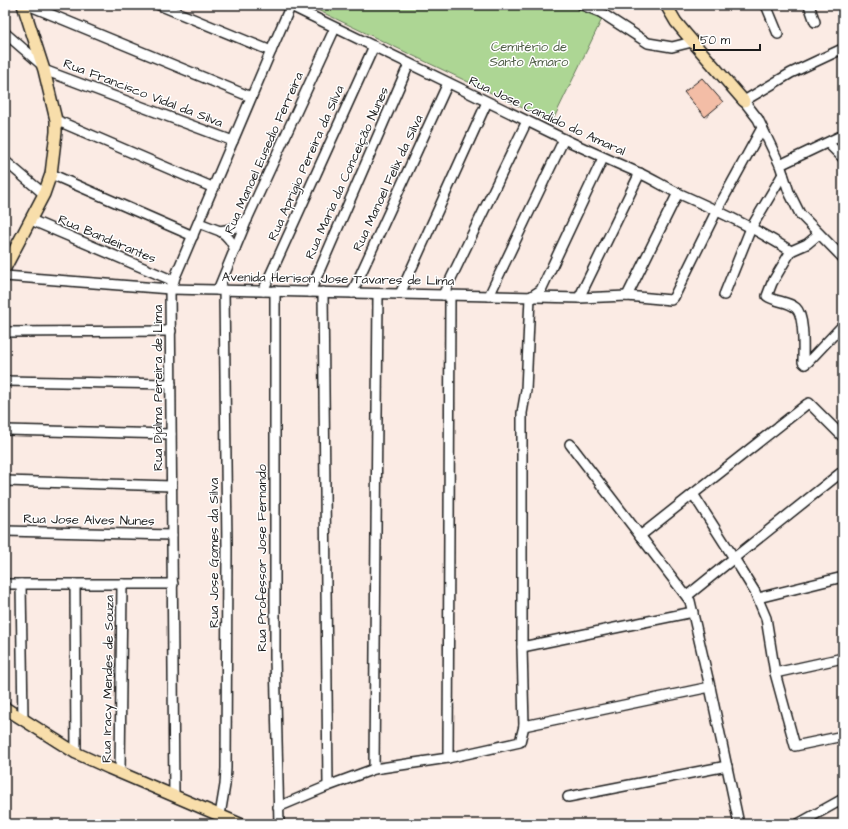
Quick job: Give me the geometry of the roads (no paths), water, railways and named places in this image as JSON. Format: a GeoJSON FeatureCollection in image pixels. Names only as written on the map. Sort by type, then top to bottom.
{"type":"FeatureCollection","features":[{"type":"Feature","properties":{"kind":"main road"},"geometry":{"type":"LineString","coordinates":[[5,268],[44,194],[51,174],[56,120],[43,67],[23,5]]}},
{"type":"Feature","properties":{"kind":"main road"},"geometry":{"type":"LineString","coordinates":[[666,5],[676,22],[692,42],[744,101]]}},
{"type":"Feature","properties":{"kind":"main road"},"geometry":{"type":"LineString","coordinates":[[5,708],[76,753],[240,824]]}},
{"type":"Feature","properties":{"kind":"street"},"geometry":{"type":"LineString","coordinates":[[28,5],[251,97]]}},
{"type":"Feature","properties":{"kind":"street"},"geometry":{"type":"LineString","coordinates":[[159,5],[270,51]]}},
{"type":"Feature","properties":{"kind":"street","name":"Rua Djalma Pereira de Lima"},"geometry":{"type":"LineString","coordinates":[[174,796],[171,384],[172,285],[214,188],[270,51],[291,5]]}},
{"type":"Feature","properties":{"kind":"street","name":"Rua Jose Candido do Amaral"},"geometry":{"type":"LineString","coordinates":[[291,5],[335,28],[603,158],[640,173],[678,193],[717,210],[791,251]]}},
{"type":"Feature","properties":{"kind":"street"},"geometry":{"type":"LineString","coordinates":[[582,5],[600,12],[648,43],[672,47],[692,42]]}},
{"type":"Feature","properties":{"kind":"street"},"geometry":{"type":"LineString","coordinates":[[766,5],[778,34]]}},
{"type":"Feature","properties":{"kind":"street"},"geometry":{"type":"LineString","coordinates":[[809,5],[815,22]]}},
{"type":"Feature","properties":{"kind":"street","name":"Rua Manoel Eusedio Ferreira"},"geometry":{"type":"LineString","coordinates":[[221,290],[247,220],[335,28]]}},
{"type":"Feature","properties":{"kind":"street"},"geometry":{"type":"LineString","coordinates":[[5,33],[43,67]]}},
{"type":"Feature","properties":{"kind":"street","name":"Rua Aprigio Pereira da Silva"},"geometry":{"type":"LineString","coordinates":[[263,291],[374,46]]}},
{"type":"Feature","properties":{"kind":"street"},"geometry":{"type":"LineString","coordinates":[[840,50],[791,73],[744,101],[758,119],[780,165],[789,192],[800,214],[843,258]]}},
{"type":"Feature","properties":{"kind":"street","name":"Rua Maria da Conceição Nunes"},"geometry":{"type":"LineString","coordinates":[[310,292],[409,64]]}},
{"type":"Feature","properties":{"kind":"street","name":"Rua Francisco Vidal da Silva"},"geometry":{"type":"LineString","coordinates":[[43,67],[233,141]]}},
{"type":"Feature","properties":{"kind":"street","name":"Rua Manoel Felix da Silva"},"geometry":{"type":"LineString","coordinates":[[352,293],[448,83]]}},
{"type":"Feature","properties":{"kind":"street"},"geometry":{"type":"LineString","coordinates":[[400,294],[487,102]]}},
{"type":"Feature","properties":{"kind":"street"},"geometry":{"type":"LineString","coordinates":[[56,120],[214,188]]}},
{"type":"Feature","properties":{"kind":"street"},"geometry":{"type":"LineString","coordinates":[[448,758],[447,295],[527,121]]}},
{"type":"Feature","properties":{"kind":"street"},"geometry":{"type":"LineString","coordinates":[[717,210],[762,128]]}},
{"type":"Feature","properties":{"kind":"street"},"geometry":{"type":"LineString","coordinates":[[780,165],[843,135]]}},
{"type":"Feature","properties":{"kind":"street"},"geometry":{"type":"LineString","coordinates":[[489,296],[564,139]]}},
{"type":"Feature","properties":{"kind":"street"},"geometry":{"type":"LineString","coordinates":[[828,143],[843,158]]}},
{"type":"Feature","properties":{"kind":"street"},"geometry":{"type":"LineString","coordinates":[[278,807],[374,769],[448,758],[520,742],[524,726],[522,647],[522,413],[526,390],[530,297],[541,290],[603,158]]}},
{"type":"Feature","properties":{"kind":"street"},"geometry":{"type":"LineString","coordinates":[[5,161],[44,194]]}},
{"type":"Feature","properties":{"kind":"street"},"geometry":{"type":"LineString","coordinates":[[579,298],[640,173]]}},
{"type":"Feature","properties":{"kind":"street"},"geometry":{"type":"LineString","coordinates":[[51,174],[193,236]]}},
{"type":"Feature","properties":{"kind":"street"},"geometry":{"type":"LineString","coordinates":[[724,295],[751,228],[783,174]]}},
{"type":"Feature","properties":{"kind":"street"},"geometry":{"type":"LineString","coordinates":[[627,296],[678,193]]}},
{"type":"Feature","properties":{"kind":"street","name":"Avenida Herison Jose Tavares de Lima"},"geometry":{"type":"LineString","coordinates":[[5,276],[172,285],[221,290],[579,298],[627,296],[671,300],[674,297],[717,210]]}},
{"type":"Feature","properties":{"kind":"street","name":"Rua Bandeirantes"},"geometry":{"type":"LineString","coordinates":[[31,220],[172,285]]}},
{"type":"Feature","properties":{"kind":"street"},"geometry":{"type":"LineString","coordinates":[[220,231],[231,229],[247,220]]}},
{"type":"Feature","properties":{"kind":"street"},"geometry":{"type":"LineString","coordinates":[[198,223],[220,231],[231,241],[235,250]]}},
{"type":"Feature","properties":{"kind":"street"},"geometry":{"type":"LineString","coordinates":[[819,234],[807,244],[791,251],[772,283],[767,296],[796,308],[800,313],[802,322],[803,362],[806,364],[843,325]]}},
{"type":"Feature","properties":{"kind":"street","name":"Rua Jose Gomes da Silva"},"geometry":{"type":"LineString","coordinates":[[220,815],[226,768],[228,547],[221,290]]}},
{"type":"Feature","properties":{"kind":"street","name":"Rua Professor Jose Fernando"},"geometry":{"type":"LineString","coordinates":[[275,291],[275,657],[279,824]]}},
{"type":"Feature","properties":{"kind":"street"},"geometry":{"type":"LineString","coordinates":[[323,292],[328,786]]}},
{"type":"Feature","properties":{"kind":"street"},"geometry":{"type":"LineString","coordinates":[[374,769],[378,294]]}},
{"type":"Feature","properties":{"kind":"street"},"geometry":{"type":"LineString","coordinates":[[5,332],[171,331]]}},
{"type":"Feature","properties":{"kind":"street"},"geometry":{"type":"LineString","coordinates":[[5,381],[171,384]]}},
{"type":"Feature","properties":{"kind":"street"},"geometry":{"type":"LineString","coordinates":[[640,536],[807,404],[809,403],[842,434]]}},
{"type":"Feature","properties":{"kind":"street"},"geometry":{"type":"LineString","coordinates":[[5,430],[172,434]]}},
{"type":"Feature","properties":{"kind":"street"},"geometry":{"type":"LineString","coordinates":[[570,444],[690,601],[739,824]]}},
{"type":"Feature","properties":{"kind":"street"},"geometry":{"type":"LineString","coordinates":[[687,596],[843,471]]}},
{"type":"Feature","properties":{"kind":"street"},"geometry":{"type":"LineString","coordinates":[[5,481],[172,486]]}},
{"type":"Feature","properties":{"kind":"street"},"geometry":{"type":"LineString","coordinates":[[693,494],[758,598],[766,618],[775,673],[795,746],[843,736]]}},
{"type":"Feature","properties":{"kind":"street","name":"Rua Jose Alves Nunes"},"geometry":{"type":"LineString","coordinates":[[5,531],[172,535]]}},
{"type":"Feature","properties":{"kind":"street"},"geometry":{"type":"LineString","coordinates":[[832,579],[843,570]]}},
{"type":"Feature","properties":{"kind":"street"},"geometry":{"type":"LineString","coordinates":[[758,598],[843,577]]}},
{"type":"Feature","properties":{"kind":"street"},"geometry":{"type":"LineString","coordinates":[[5,584],[173,584]]}},
{"type":"Feature","properties":{"kind":"street"},"geometry":{"type":"LineString","coordinates":[[21,584],[23,720]]}},
{"type":"Feature","properties":{"kind":"street"},"geometry":{"type":"LineString","coordinates":[[76,584],[76,753]]}},
{"type":"Feature","properties":{"kind":"street","name":"Rua Iracy Mendes de Souza"},"geometry":{"type":"LineString","coordinates":[[120,773],[122,584]]}},
{"type":"Feature","properties":{"kind":"street"},"geometry":{"type":"LineString","coordinates":[[522,647],[693,612]]}},
{"type":"Feature","properties":{"kind":"street"},"geometry":{"type":"LineString","coordinates":[[775,673],[843,658]]}},
{"type":"Feature","properties":{"kind":"street"},"geometry":{"type":"LineString","coordinates":[[524,726],[710,687]]}},
{"type":"Feature","properties":{"kind":"street"},"geometry":{"type":"LineString","coordinates":[[568,797],[727,766]]}},
{"type":"Feature","properties":{"kind":"street"},"geometry":{"type":"LineString","coordinates":[[798,824],[843,799]]}},
{"type":"Feature","properties":{"kind":"park label","name":"Cemitério de Santo Amaro"},"geometry":{"type":"Point","coordinates":[529,54]}}]}
